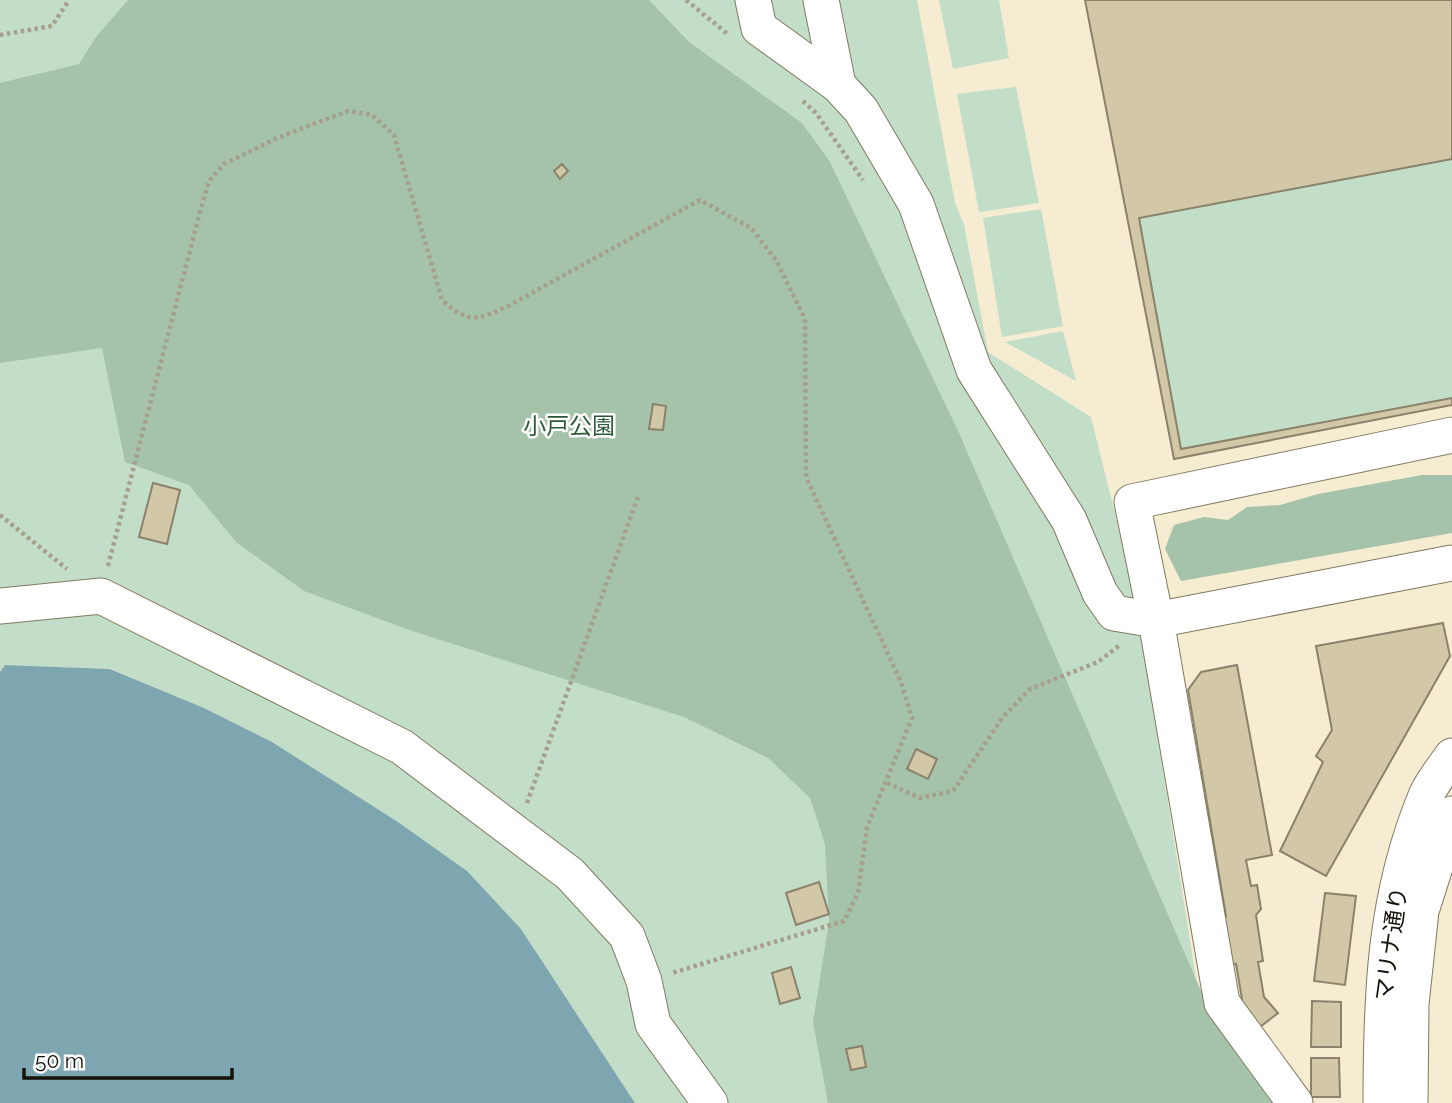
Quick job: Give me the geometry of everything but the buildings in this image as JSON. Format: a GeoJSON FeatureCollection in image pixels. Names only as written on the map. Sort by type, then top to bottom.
{"type":"FeatureCollection","features":[{"type":"Feature","properties":{"kind":"street"},"geometry":{"type":"LineString","coordinates":[[753,0],[759,27],[838,85],[861,110],[916,204],[974,370],[1069,520],[1100,593],[1114,613],[1156,620],[1452,563]]}},
{"type":"Feature","properties":{"kind":"street"},"geometry":{"type":"LineString","coordinates":[[821,0],[838,85]]}},
{"type":"Feature","properties":{"kind":"street"},"geometry":{"type":"LineString","coordinates":[[1295,1103],[1222,1003],[1156,620],[1132,502],[1452,435]]}},
{"type":"Feature","properties":{"kind":"street"},"geometry":{"type":"LineString","coordinates":[[0,607],[101,596],[402,747],[570,874],[626,936],[644,981],[653,1024],[710,1103]]}},
{"type":"Feature","properties":{"kind":"street","name":"マリナ通り"},"geometry":{"type":"LineString","coordinates":[[1381,1103],[1381,998],[1391,905],[1426,794],[1452,756]]}},
{"type":"Feature","properties":{"kind":"street","name":"マリナ通り"},"geometry":{"type":"LineString","coordinates":[[1410,1103],[1411,1004],[1421,911],[1452,814]]}},
{"type":"Feature","properties":{"kind":"path"},"geometry":{"type":"LineString","coordinates":[[0,35],[52,26],[69,0]]}},
{"type":"Feature","properties":{"kind":"path"},"geometry":{"type":"LineString","coordinates":[[0,515],[101,596],[169,320],[209,181],[224,164],[277,138],[348,111],[372,115],[394,135],[442,300],[461,317],[481,318],[510,305],[700,200],[751,228],[768,249],[805,319],[806,477],[901,682],[912,718],[867,827],[858,893],[844,921],[644,981]]}},
{"type":"Feature","properties":{"kind":"path"},"geometry":{"type":"LineString","coordinates":[[516,833],[639,494]]}},
{"type":"Feature","properties":{"kind":"path"},"geometry":{"type":"LineString","coordinates":[[887,783],[920,798],[953,791],[1003,717],[1030,689],[1098,662],[1156,620]]}},
{"type":"Feature","properties":{"kind":"green space","name":"小戸公園"},"geometry":{"type":"Polygon","coordinates":[[[0,0],[917,0],[955,203],[964,224],[988,352],[1091,417],[1135,594],[1198,991],[1270,1103],[635,1103],[521,929],[395,820],[272,742],[204,708],[111,669],[5,665],[0,672],[0,0]]]}},
{"type":"Feature","properties":{"kind":"green space","name":"小戸公園"},"geometry":{"type":"Polygon","coordinates":[[[128,0],[649,0],[689,42],[802,123],[830,162],[959,433],[1208,1007],[1276,1103],[828,1103],[813,1022],[829,922],[825,844],[810,798],[768,758],[684,717],[409,630],[304,591],[236,542],[189,485],[125,462],[102,348],[0,363],[0,83],[79,64],[96,37],[128,0]]]}},
{"type":"Feature","properties":{"kind":"green space"},"geometry":{"type":"Polygon","coordinates":[[[939,0],[999,0],[1009,58],[953,69],[939,0]]]}},
{"type":"Feature","properties":{"kind":"green space"},"geometry":{"type":"Polygon","coordinates":[[[1016,87],[1039,203],[979,212],[957,94],[1016,87]]]}},
{"type":"Feature","properties":{"kind":"green space"},"geometry":{"type":"Polygon","coordinates":[[[1452,159],[1452,398],[1181,449],[1139,218],[1452,159]]]}},
{"type":"Feature","properties":{"kind":"green space"},"geometry":{"type":"Polygon","coordinates":[[[1041,209],[1063,326],[1002,337],[983,218],[1041,209]]]}},
{"type":"Feature","properties":{"kind":"green space"},"geometry":{"type":"Polygon","coordinates":[[[1063,331],[1076,381],[1005,342],[1063,331]]]}},
{"type":"Feature","properties":{"kind":"green space"},"geometry":{"type":"Polygon","coordinates":[[[1422,475],[1452,475],[1452,533],[1181,581],[1165,549],[1174,525],[1204,517],[1228,520],[1247,507],[1280,505],[1318,494],[1422,475]]]}},
{"type":"Feature","properties":{"kind":"water"},"geometry":{"type":"Polygon","coordinates":[[[5,665],[110,669],[204,708],[272,742],[395,820],[467,871],[521,929],[635,1103],[0,1103],[0,672],[5,665]]]}}]}
